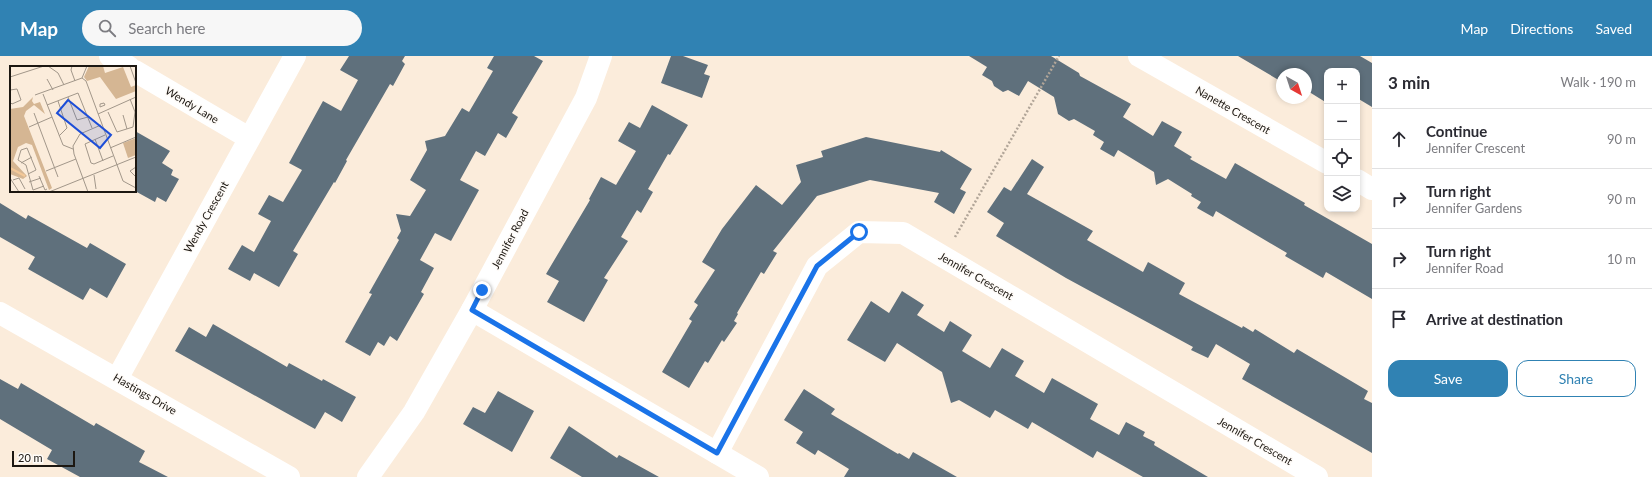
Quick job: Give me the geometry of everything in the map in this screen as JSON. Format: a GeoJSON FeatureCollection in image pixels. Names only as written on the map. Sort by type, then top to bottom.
{"type":"FeatureCollection","features":[{"type":"Feature","properties":{"kind":"street"},"geometry":{"type":"LineString","coordinates":[[110,56],[127,66]]}},
{"type":"Feature","properties":{"kind":"street","name":"Wendy Crescent"},"geometry":{"type":"LineString","coordinates":[[117,379],[295,56]]}},
{"type":"Feature","properties":{"kind":"street","name":"Jennifer Road"},"geometry":{"type":"LineString","coordinates":[[368,477],[414,412],[472,310],[586,98],[601,56]]}},
{"type":"Feature","properties":{"kind":"street","name":"Nanette Crescent"},"geometry":{"type":"LineString","coordinates":[[1140,56],[1324,161]]}},
{"type":"Feature","properties":{"kind":"street","name":"Wendy Lane"},"geometry":{"type":"LineString","coordinates":[[136,72],[249,138]]}},
{"type":"Feature","properties":{"kind":"street"},"geometry":{"type":"LineString","coordinates":[[1360,182],[1372,189]]}},
{"type":"Feature","properties":{"kind":"street","name":"Jennifer Crescent"},"geometry":{"type":"LineString","coordinates":[[717,453],[817,266],[859,232],[903,233],[1317,477]]}},
{"type":"Feature","properties":{"kind":"street"},"geometry":{"type":"LineString","coordinates":[[472,310],[758,477]]}},
{"type":"Feature","properties":{"kind":"street","name":"Hastings Drive"},"geometry":{"type":"LineString","coordinates":[[0,312],[289,477]]}},
{"type":"Feature","properties":{"kind":"path"},"geometry":{"type":"LineString","coordinates":[[955,237],[1059,56]]}},
{"type":"Feature","properties":{"kind":"building"},"geometry":{"type":"Polygon","coordinates":[[[349,56],[405,56],[402,61],[405,64],[393,86],[390,84],[346,160],[347,161],[335,183],[334,182],[293,251],[298,254],[279,287],[254,273],[250,281],[228,269],[242,245],[254,252],[271,221],[258,214],[269,195],[283,202],[302,170],[289,163],[323,101],[341,111],[358,80],[340,70],[349,56]]]}},
{"type":"Feature","properties":{"kind":"building"},"geometry":{"type":"Polygon","coordinates":[[[494,56],[534,56],[543,61],[512,113],[518,117],[506,138],[498,133],[485,156],[476,151],[460,180],[479,190],[451,241],[435,233],[420,260],[434,268],[421,292],[424,294],[397,341],[390,336],[384,346],[378,342],[370,356],[345,342],[372,294],[369,293],[399,240],[397,238],[401,231],[396,214],[410,216],[426,190],[410,180],[427,150],[425,141],[445,136],[462,108],[469,112],[493,71],[487,68],[494,56]]]}},
{"type":"Feature","properties":{"kind":"building"},"geometry":{"type":"Polygon","coordinates":[[[671,56],[683,56],[708,65],[704,74],[710,76],[702,98],[661,83],[671,56]]]}},
{"type":"Feature","properties":{"kind":"building"},"geometry":{"type":"Polygon","coordinates":[[[969,56],[1051,56],[1079,73],[1080,76],[1131,104],[1123,117],[1153,136],[1162,121],[1182,132],[1174,146],[1192,157],[1190,159],[1226,179],[1235,163],[1305,203],[1304,205],[1372,244],[1372,299],[1326,272],[1323,278],[1285,256],[1287,253],[1216,211],[1213,217],[1197,208],[1201,202],[1191,196],[1192,194],[1168,179],[1156,185],[1154,172],[1118,150],[1114,157],[1100,149],[1104,142],[1093,135],[1095,131],[1074,119],[1069,121],[1058,114],[1054,97],[1028,81],[1019,96],[1008,90],[1003,92],[994,86],[992,81],[982,75],[987,67],[969,56]]]}},
{"type":"Feature","properties":{"kind":"building"},"geometry":{"type":"Polygon","coordinates":[[[1238,56],[1360,56],[1372,63],[1372,107],[1360,100],[1360,68],[1324,68],[1324,101],[1312,94],[1312,68],[1276,68],[1276,78],[1238,56]]]}},
{"type":"Feature","properties":{"kind":"building"},"geometry":{"type":"Polygon","coordinates":[[[652,105],[688,125],[670,155],[668,154],[648,189],[653,192],[641,213],[637,210],[621,237],[628,241],[604,278],[608,280],[584,322],[547,302],[559,281],[546,274],[590,200],[589,199],[601,177],[616,185],[636,151],[618,141],[629,122],[640,128],[652,105]]]}},
{"type":"Feature","properties":{"kind":"building"},"geometry":{"type":"Polygon","coordinates":[[[136,132],[170,151],[162,163],[173,170],[171,175],[179,179],[166,202],[157,197],[155,202],[136,192],[136,132]]]}},
{"type":"Feature","properties":{"kind":"building"},"geometry":{"type":"Polygon","coordinates":[[[866,137],[940,152],[941,150],[972,169],[960,189],[966,192],[954,214],[934,202],[939,193],[870,180],[817,196],[773,251],[777,253],[764,274],[761,272],[737,313],[738,314],[734,321],[737,323],[724,342],[722,340],[708,363],[705,361],[689,388],[662,372],[692,321],[689,319],[698,305],[694,302],[715,270],[702,262],[722,229],[756,185],[782,205],[801,182],[796,165],[823,157],[821,151],[866,137]]]}},
{"type":"Feature","properties":{"kind":"building"},"geometry":{"type":"Polygon","coordinates":[[[1032,159],[1044,167],[1027,194],[1093,231],[1087,240],[1143,272],[1148,262],[1185,283],[1179,294],[1242,328],[1243,326],[1253,332],[1255,329],[1294,353],[1297,349],[1368,391],[1364,399],[1372,403],[1372,453],[1242,379],[1250,364],[1216,344],[1208,358],[1191,350],[1193,347],[1066,278],[996,236],[1004,223],[987,212],[1004,187],[1011,191],[1032,159]]]}},
{"type":"Feature","properties":{"kind":"building"},"geometry":{"type":"Polygon","coordinates":[[[0,203],[26,219],[28,215],[87,248],[90,243],[126,264],[107,298],[90,288],[83,300],[28,269],[35,257],[0,237],[0,203]]]}},
{"type":"Feature","properties":{"kind":"building"},"geometry":{"type":"Polygon","coordinates":[[[902,291],[924,305],[917,315],[944,332],[950,321],[972,335],[962,351],[990,368],[1002,348],[1024,361],[1015,376],[1044,393],[1052,378],[1098,404],[1090,419],[1119,435],[1126,422],[1145,432],[1143,436],[1155,442],[1154,445],[1208,477],[1143,477],[1097,451],[1093,458],[1032,422],[1028,429],[995,410],[990,418],[959,400],[951,403],[942,372],[897,343],[885,362],[847,340],[871,301],[889,313],[902,291]]]}},
{"type":"Feature","properties":{"kind":"building"},"geometry":{"type":"Polygon","coordinates":[[[213,324],[287,367],[289,363],[356,397],[342,422],[325,412],[315,429],[175,351],[189,327],[206,337],[213,324]]]}},
{"type":"Feature","properties":{"kind":"building"},"geometry":{"type":"Polygon","coordinates":[[[0,379],[18,389],[21,383],[94,426],[96,423],[145,451],[139,462],[168,477],[80,477],[47,459],[52,450],[0,419],[0,379]]]}},
{"type":"Feature","properties":{"kind":"building"},"geometry":{"type":"Polygon","coordinates":[[[804,389],[835,409],[831,414],[898,454],[899,453],[909,459],[913,452],[957,477],[844,477],[849,469],[818,450],[815,455],[796,443],[803,432],[784,420],[804,389]]]}},
{"type":"Feature","properties":{"kind":"building"},"geometry":{"type":"Polygon","coordinates":[[[498,391],[534,411],[512,452],[463,424],[473,407],[485,413],[498,391]]]}},
{"type":"Feature","properties":{"kind":"building"},"geometry":{"type":"Polygon","coordinates":[[[569,426],[617,458],[619,455],[659,477],[582,477],[550,458],[569,426]]]}},
{"type":"Feature","properties":{"kind":"route"},"geometry":{"type":"LineString","coordinates":[[482,290],[472,310],[717,453],[817,266],[859,232]]}}]}
